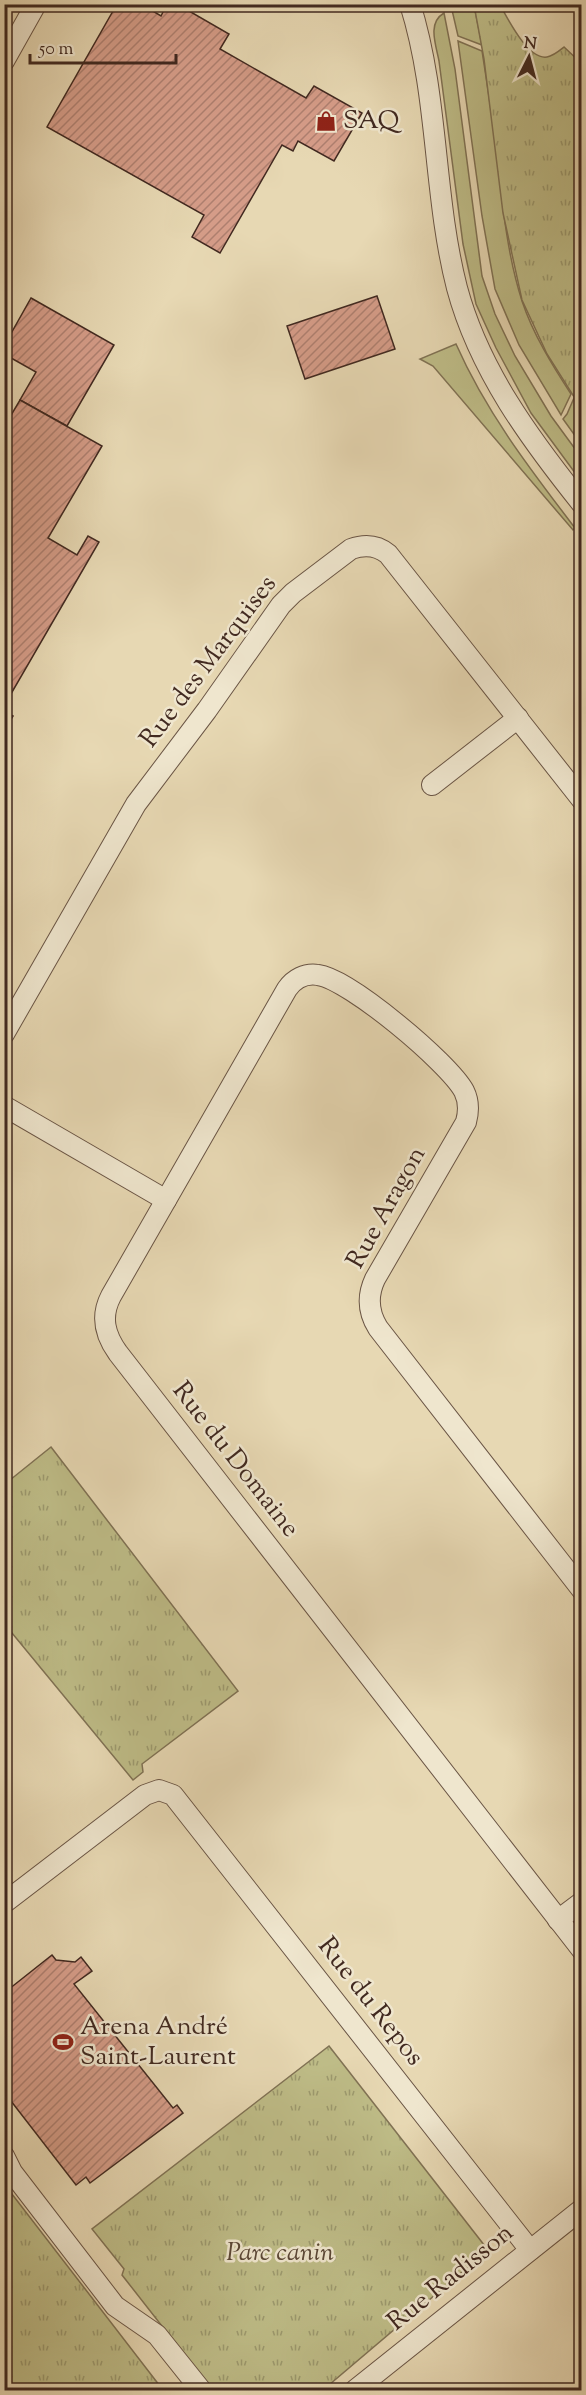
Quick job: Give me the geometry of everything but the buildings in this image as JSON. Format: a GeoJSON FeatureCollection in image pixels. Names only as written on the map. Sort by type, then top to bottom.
{"type":"FeatureCollection","features":[{"type":"Feature","properties":{"kind":"street"},"geometry":{"type":"LineString","coordinates":[[4,61],[36,4]]}},
{"type":"Feature","properties":{"kind":"street"},"geometry":{"type":"LineString","coordinates":[[410,4],[424,63],[451,262],[466,315],[504,396],[531,438],[582,504]]}},
{"type":"Feature","properties":{"kind":"street","name":"Rue des Marquises"},"geometry":{"type":"LineString","coordinates":[[4,1034],[136,804],[207,710],[281,605],[293,593],[351,549],[373,546],[388,554],[582,800]]}},
{"type":"Feature","properties":{"kind":"street"},"geometry":{"type":"LineString","coordinates":[[432,785],[518,718]]}},
{"type":"Feature","properties":{"kind":"street","name":"Rue du Domaine"},"geometry":{"type":"LineString","coordinates":[[310,974],[299,978],[287,989],[108,1303],[105,1323],[110,1343],[582,1950]]}},
{"type":"Feature","properties":{"kind":"street","name":"Rue Aragon"},"geometry":{"type":"LineString","coordinates":[[310,974],[332,979],[395,1022],[432,1055],[464,1092],[468,1110],[466,1122],[372,1285],[370,1310],[378,1328],[582,1590]]}},
{"type":"Feature","properties":{"kind":"street"},"geometry":{"type":"LineString","coordinates":[[4,1106],[166,1200]]}},
{"type":"Feature","properties":{"kind":"street","name":"Rue du Repos"},"geometry":{"type":"LineString","coordinates":[[4,1903],[145,1795],[154,1791],[164,1791],[176,1798],[530,2250]]}},
{"type":"Feature","properties":{"kind":"street"},"geometry":{"type":"LineString","coordinates":[[558,1920],[582,1902]]}},
{"type":"Feature","properties":{"kind":"street"},"geometry":{"type":"LineString","coordinates":[[4,2157],[12,2172],[115,2306],[157,2335],[201,2391]]}},
{"type":"Feature","properties":{"kind":"street","name":"Rue Radisson"},"geometry":{"type":"LineString","coordinates":[[355,2391],[582,2209]]}},
{"type":"Feature","properties":{"kind":"green space"},"geometry":{"type":"Polygon","coordinates":[[[474,5],[482,45],[458,36],[452,10],[474,5]]]}},
{"type":"Feature","properties":{"kind":"green space"},"geometry":{"type":"Polygon","coordinates":[[[474,5],[500,5],[526,46],[540,56],[547,57],[564,47],[581,63],[581,408],[547,354],[522,300],[503,213],[484,59],[474,5]]]}},
{"type":"Feature","properties":{"kind":"green space"},"geometry":{"type":"Polygon","coordinates":[[[444,13],[455,69],[482,276],[495,314],[515,356],[551,416],[581,457],[581,481],[531,413],[496,348],[476,304],[463,244],[434,35],[436,22],[444,13]]]}},
{"type":"Feature","properties":{"kind":"green space"},"geometry":{"type":"Polygon","coordinates":[[[458,41],[482,51],[512,263],[522,301],[537,337],[571,394],[561,415],[519,345],[495,289],[482,216],[458,41]]]}},
{"type":"Feature","properties":{"kind":"green space"},"geometry":{"type":"Polygon","coordinates":[[[456,344],[495,417],[525,462],[575,528],[573,530],[433,366],[420,359],[456,344]]]}},
{"type":"Feature","properties":{"kind":"green space"},"geometry":{"type":"Polygon","coordinates":[[[574,398],[581,408],[581,444],[563,419],[574,398]]]}},
{"type":"Feature","properties":{"kind":"green space"},"geometry":{"type":"Polygon","coordinates":[[[51,1447],[238,1691],[142,1764],[143,1772],[133,1780],[12,1633],[5,1638],[5,1484],[51,1447]]]}},
{"type":"Feature","properties":{"kind":"green space","name":"Parc canin"},"geometry":{"type":"Polygon","coordinates":[[[329,2046],[488,2250],[323,2390],[212,2390],[122,2275],[124,2269],[92,2229],[329,2046]]]}},
{"type":"Feature","properties":{"kind":"green space"},"geometry":{"type":"Polygon","coordinates":[[[5,2185],[163,2390],[5,2390],[5,2185]]]}},
{"type":"Feature","properties":{"kind":"place","name":"SAQ"},"geometry":{"type":"Point","coordinates":[326,121]}},
{"type":"Feature","properties":{"kind":"place","name":"Arena André Saint-Laurent"},"geometry":{"type":"Point","coordinates":[63,2042]}}]}
